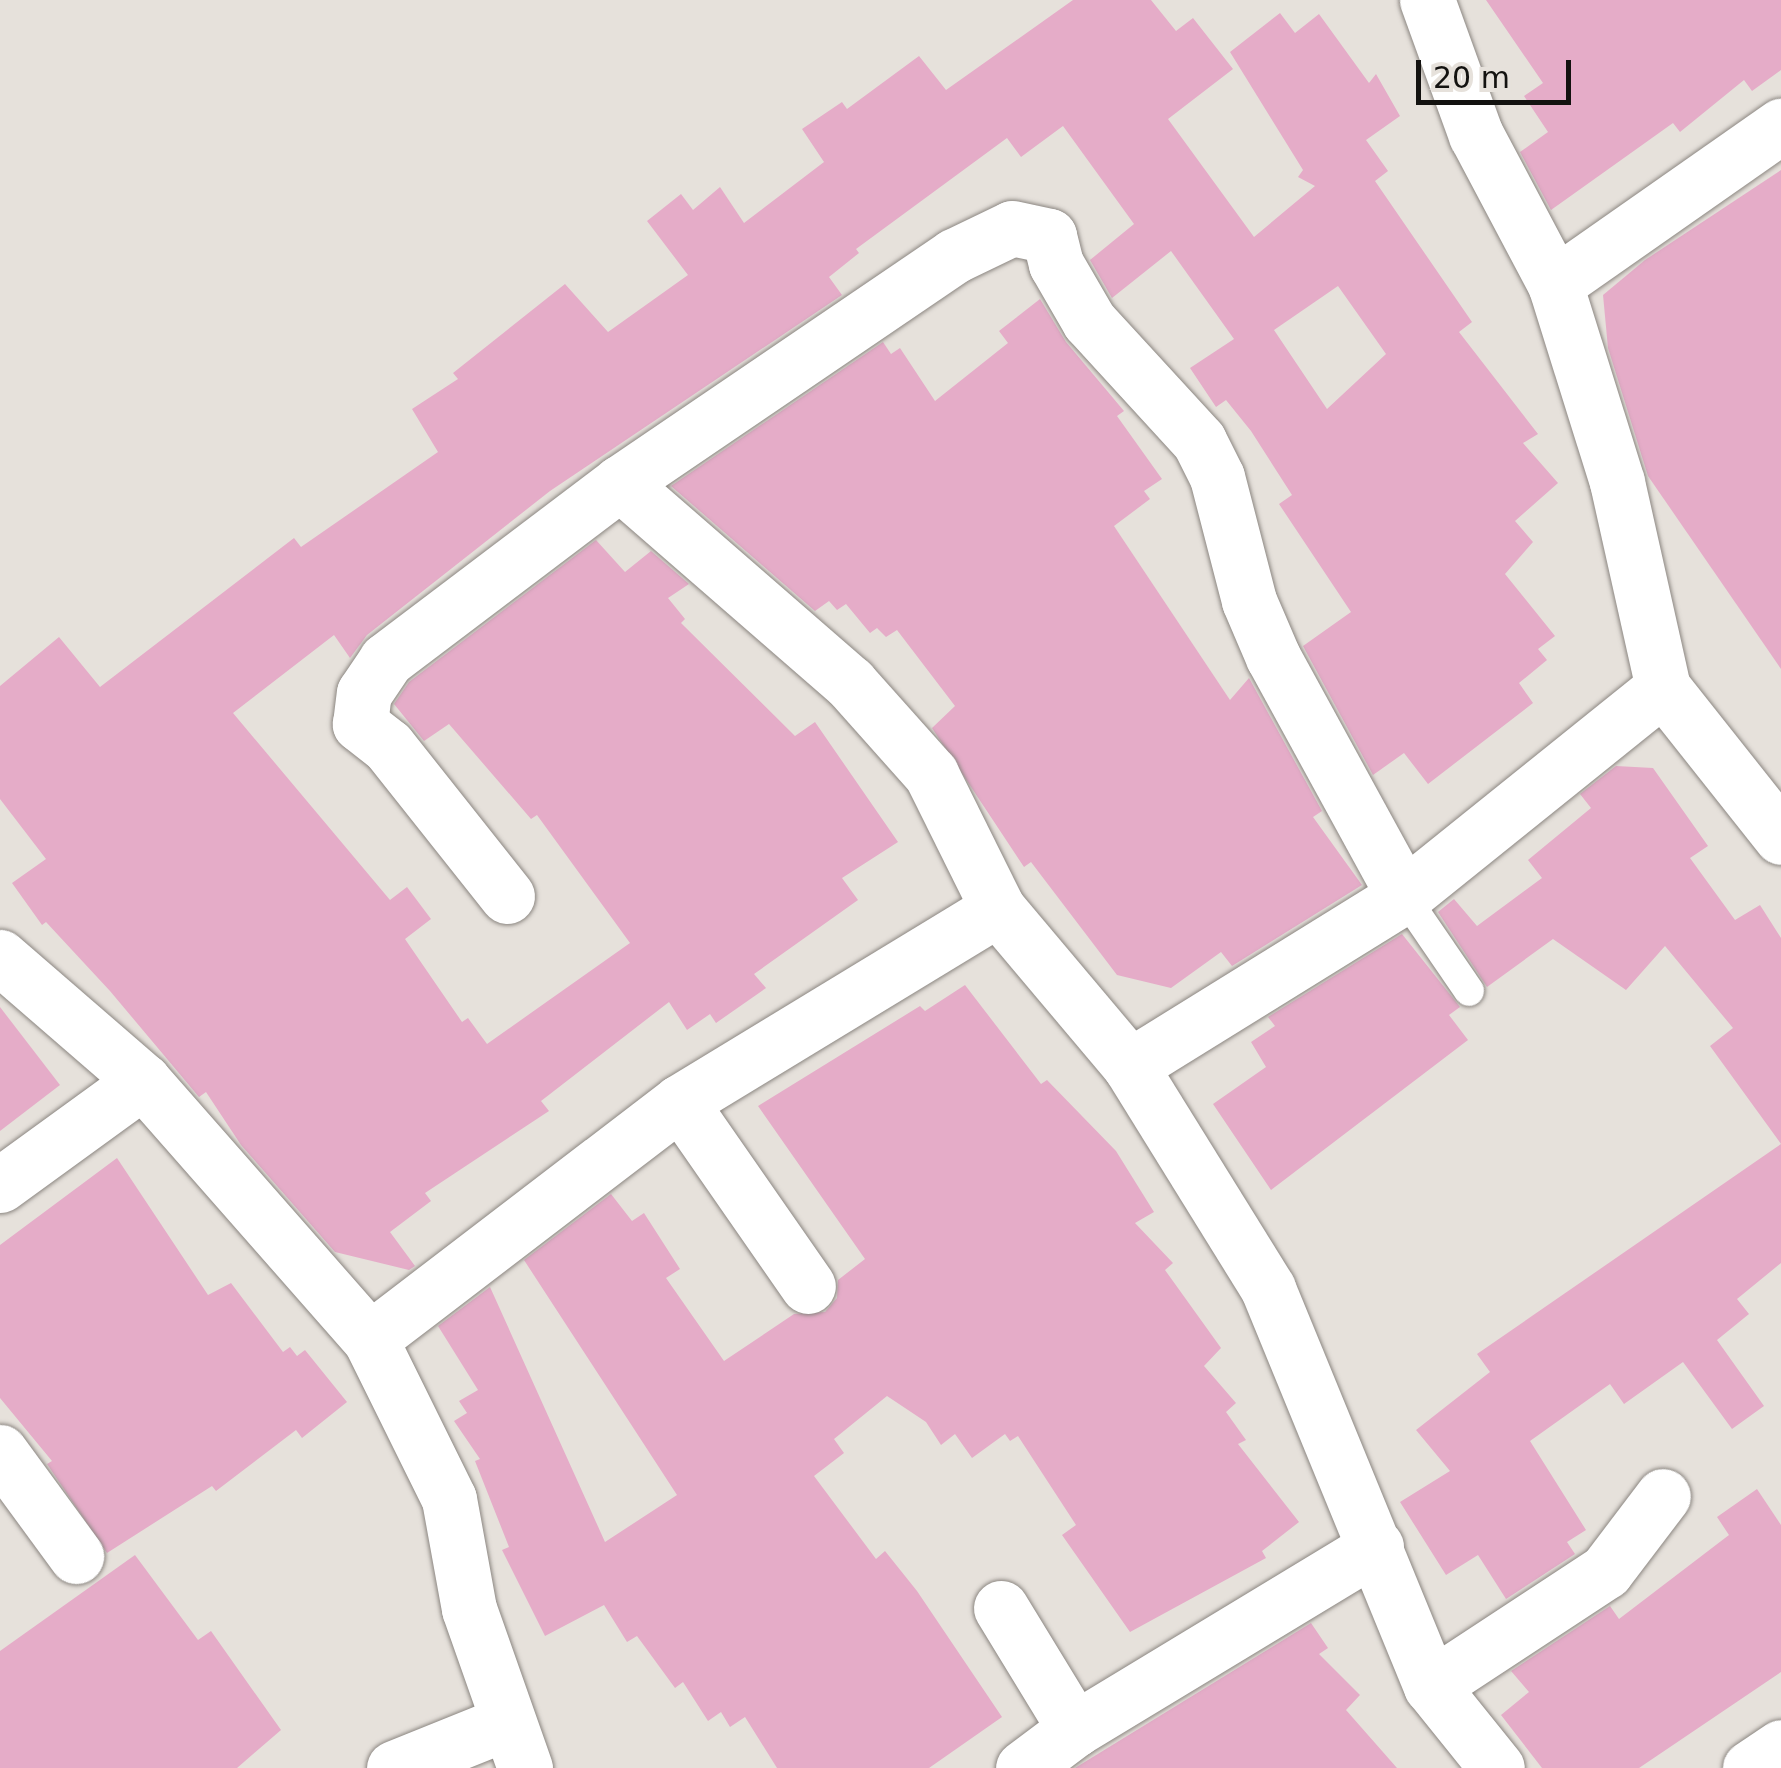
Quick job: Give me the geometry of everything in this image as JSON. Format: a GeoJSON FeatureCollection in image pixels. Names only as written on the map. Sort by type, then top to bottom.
{"type":"FeatureCollection","features":[{"type":"Feature","properties":{"kind":"street"},"geometry":{"type":"LineString","coordinates":[[1427,0],[1476,134],[1555,284],[1617,482],[1663,688],[1781,837]]}},
{"type":"Feature","properties":{"kind":"street"},"geometry":{"type":"LineString","coordinates":[[1555,284],[1781,126]]}},
{"type":"Feature","properties":{"kind":"street"},"geometry":{"type":"LineString","coordinates":[[507,896],[388,746],[360,724],[364,692],[386,660],[620,483],[994,232],[1032,229],[1049,236],[1056,264],[1088,322],[1199,441],[1217,477],[1249,601],[1272,657],[1404,896]]}},
{"type":"Feature","properties":{"kind":"street"},"geometry":{"type":"LineString","coordinates":[[620,483],[850,683],[930,774],[998,909],[1130,1066],[1268,1289],[1431,1686],[1497,1768]]}},
{"type":"Feature","properties":{"kind":"street"},"geometry":{"type":"LineString","coordinates":[[1130,1066],[1404,896],[1663,688]]}},
{"type":"Feature","properties":{"kind":"street"},"geometry":{"type":"LineString","coordinates":[[370,1339],[680,1102],[998,909]]}},
{"type":"Feature","properties":{"kind":"street"},"geometry":{"type":"LineString","coordinates":[[0,958],[143,1081],[370,1339],[449,1499],[469,1609],[516,1746],[394,1768]]}},
{"type":"Feature","properties":{"kind":"street"},"geometry":{"type":"LineString","coordinates":[[0,1185],[143,1081]]}},
{"type":"Feature","properties":{"kind":"street"},"geometry":{"type":"LineString","coordinates":[[680,1102],[808,1286]]}},
{"type":"Feature","properties":{"kind":"street"},"geometry":{"type":"LineString","coordinates":[[0,1452],[76,1556]]}},
{"type":"Feature","properties":{"kind":"street"},"geometry":{"type":"LineString","coordinates":[[1431,1686],[1606,1572],[1663,1496]]}},
{"type":"Feature","properties":{"kind":"street"},"geometry":{"type":"LineString","coordinates":[[1022,1768],[1075,1729],[1376,1547]]}},
{"type":"Feature","properties":{"kind":"street"},"geometry":{"type":"LineString","coordinates":[[1001,1608],[1075,1729]]}},
{"type":"Feature","properties":{"kind":"street"},"geometry":{"type":"LineString","coordinates":[[1750,1768],[1781,1746]]}},
{"type":"Feature","properties":{"kind":"lane"},"geometry":{"type":"LineString","coordinates":[[1404,896],[1468,992]]}},
{"type":"Feature","properties":{"kind":"building"},"geometry":{"type":"Polygon","coordinates":[[[1073,0],[1151,0],[1176,31],[1193,18],[1233,69],[1168,119],[1254,237],[1315,186],[1298,177],[1303,170],[1230,52],[1280,13],[1295,33],[1319,14],[1369,83],[1376,74],[1400,116],[1366,140],[1388,171],[1375,181],[1472,322],[1459,332],[1538,434],[1523,443],[1558,483],[1515,521],[1533,542],[1505,574],[1555,636],[1538,649],[1547,660],[1519,683],[1533,703],[1428,784],[1404,753],[1373,775],[1303,646],[1351,612],[1279,504],[1292,495],[1251,431],[1226,400],[1216,407],[1190,368],[1234,339],[1171,251],[1112,298],[1090,260],[1134,224],[1063,126],[1021,157],[1007,138],[856,249],[859,253],[829,277],[842,295],[550,491],[367,635],[350,658],[334,635],[233,713],[390,900],[407,887],[431,919],[405,939],[462,1022],[468,1018],[487,1044],[630,943],[537,815],[531,819],[449,724],[424,741],[394,704],[409,682],[596,540],[625,572],[651,551],[689,584],[668,598],[685,619],[681,623],[795,736],[815,722],[898,842],[842,878],[858,900],[754,974],[766,988],[716,1023],[710,1014],[687,1030],[669,1002],[541,1101],[549,1111],[425,1193],[431,1201],[390,1232],[415,1266],[409,1270],[335,1252],[241,1145],[206,1092],[199,1097],[110,991],[46,922],[42,925],[12,883],[46,859],[0,799],[0,686],[59,637],[100,687],[294,538],[301,547],[438,452],[412,409],[458,379],[453,373],[565,284],[608,332],[688,275],[647,221],[681,194],[693,210],[720,187],[744,223],[824,162],[802,129],[842,102],[847,109],[919,56],[946,90],[1073,0]],[[1338,286],[1274,330],[1327,409],[1386,354],[1338,286]]]}},
{"type":"Feature","properties":{"kind":"building"},"geometry":{"type":"Polygon","coordinates":[[[1486,0],[1781,0],[1781,70],[1752,91],[1744,80],[1680,132],[1673,123],[1551,210],[1520,152],[1548,132],[1524,96],[1543,83],[1486,0]]]}},
{"type":"Feature","properties":{"kind":"building"},"geometry":{"type":"Polygon","coordinates":[[[1781,170],[1781,669],[1648,476],[1608,348],[1603,295],[1645,260],[1781,170]]]}},
{"type":"Feature","properties":{"kind":"building"},"geometry":{"type":"Polygon","coordinates":[[[1040,299],[1066,342],[1124,411],[1117,416],[1162,479],[1144,491],[1150,499],[1114,526],[1230,700],[1249,678],[1322,811],[1313,817],[1362,885],[1232,966],[1221,952],[1171,988],[1117,975],[1031,862],[1024,867],[932,728],[955,706],[897,630],[886,637],[877,628],[870,633],[846,604],[837,610],[829,601],[815,611],[671,486],[883,342],[891,354],[900,348],[935,401],[1008,343],[999,331],[1040,299]]]}},
{"type":"Feature","properties":{"kind":"building"},"geometry":{"type":"Polygon","coordinates":[[[1616,766],[1653,768],[1708,846],[1690,858],[1735,920],[1760,905],[1781,938],[1781,1144],[1710,1046],[1733,1028],[1665,946],[1626,990],[1553,939],[1487,987],[1438,912],[1454,899],[1477,926],[1542,878],[1528,860],[1591,808],[1580,794],[1616,766]]]}},
{"type":"Feature","properties":{"kind":"building"},"geometry":{"type":"Polygon","coordinates":[[[1402,934],[1460,1007],[1449,1015],[1468,1040],[1271,1190],[1213,1104],[1266,1067],[1251,1042],[1275,1026],[1268,1017],[1402,934]]]}},
{"type":"Feature","properties":{"kind":"building"},"geometry":{"type":"Polygon","coordinates":[[[965,985],[1041,1084],[1047,1080],[1116,1151],[1154,1212],[1135,1223],[1173,1263],[1165,1270],[1221,1348],[1204,1366],[1236,1403],[1226,1412],[1246,1440],[1238,1444],[1299,1522],[1262,1551],[1266,1558],[1130,1632],[1062,1535],[1076,1525],[1018,1436],[1010,1441],[1005,1434],[972,1458],[955,1434],[941,1445],[926,1422],[887,1396],[834,1439],[844,1453],[814,1476],[876,1559],[885,1551],[917,1591],[1002,1717],[929,1768],[777,1768],[745,1717],[730,1727],[721,1712],[708,1721],[683,1682],[675,1688],[637,1636],[627,1642],[604,1605],[545,1636],[502,1550],[509,1547],[475,1461],[480,1459],[454,1421],[467,1413],[459,1401],[478,1390],[438,1326],[490,1287],[605,1542],[677,1495],[524,1260],[611,1194],[632,1221],[644,1213],[680,1269],[666,1278],[724,1361],[794,1314],[825,1312],[837,1298],[838,1280],[865,1259],[758,1106],[920,1006],[925,1011],[965,985]]]}},
{"type":"Feature","properties":{"kind":"building"},"geometry":{"type":"Polygon","coordinates":[[[0,1007],[60,1085],[0,1131],[0,1007]]]}},
{"type":"Feature","properties":{"kind":"building"},"geometry":{"type":"Polygon","coordinates":[[[1781,1144],[1781,1263],[1737,1299],[1749,1314],[1717,1340],[1764,1406],[1732,1429],[1683,1362],[1624,1404],[1610,1384],[1530,1441],[1586,1530],[1567,1542],[1575,1554],[1506,1599],[1478,1555],[1446,1575],[1400,1502],[1450,1471],[1416,1430],[1490,1372],[1477,1354],[1781,1144]]]}},
{"type":"Feature","properties":{"kind":"building"},"geometry":{"type":"Polygon","coordinates":[[[117,1158],[208,1295],[231,1283],[283,1352],[290,1347],[297,1356],[305,1350],[347,1402],[302,1438],[296,1430],[216,1491],[212,1486],[107,1553],[47,1464],[52,1461],[0,1398],[0,1245],[117,1158]]]}},
{"type":"Feature","properties":{"kind":"building"},"geometry":{"type":"Polygon","coordinates":[[[1757,1489],[1781,1525],[1781,1672],[1639,1768],[1542,1768],[1501,1715],[1529,1692],[1511,1671],[1610,1606],[1619,1619],[1729,1535],[1717,1517],[1757,1489]]]}},
{"type":"Feature","properties":{"kind":"building"},"geometry":{"type":"Polygon","coordinates":[[[135,1555],[198,1640],[211,1631],[281,1730],[237,1768],[0,1768],[0,1651],[135,1555]]]}},
{"type":"Feature","properties":{"kind":"building"},"geometry":{"type":"Polygon","coordinates":[[[1311,1623],[1328,1648],[1319,1654],[1360,1695],[1346,1710],[1397,1768],[1075,1768],[1311,1623]]]}}]}
